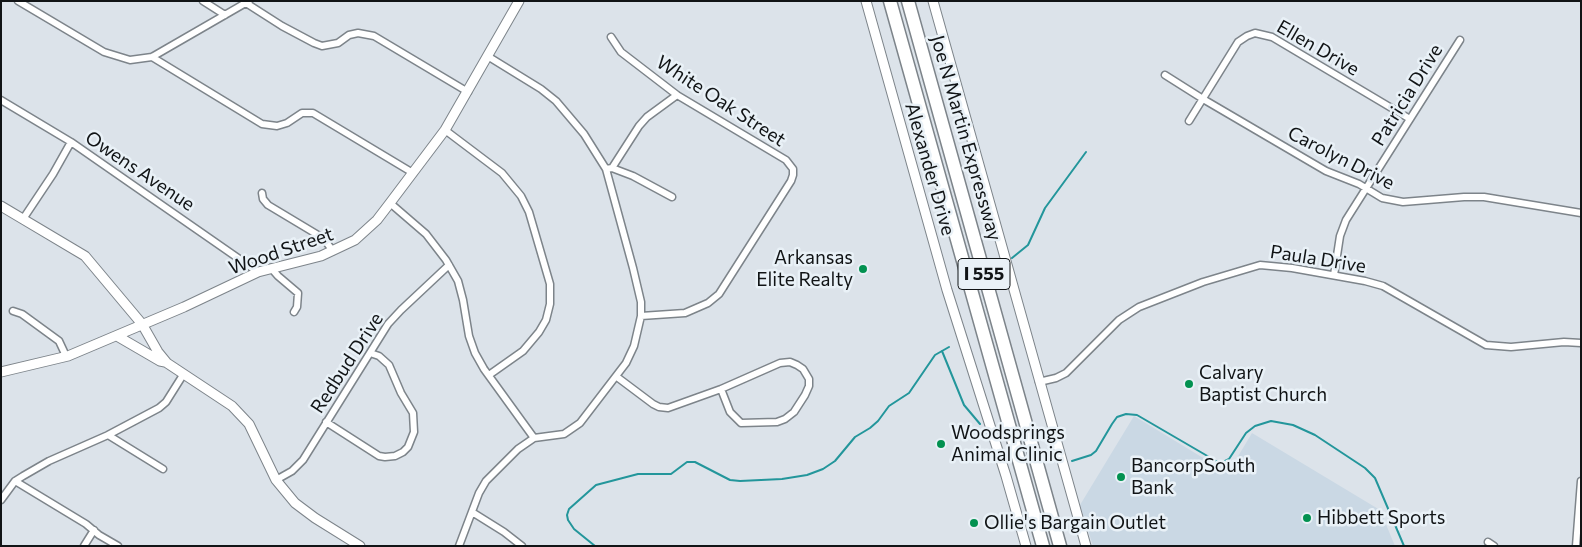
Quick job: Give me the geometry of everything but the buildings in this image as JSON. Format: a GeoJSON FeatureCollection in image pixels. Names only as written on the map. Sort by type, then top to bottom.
{"type":"FeatureCollection","features":[{"type":"Feature","properties":{"kind":"highway","name":"Joe N Martin Expressway"},"geometry":{"type":"LineString","coordinates":[[890,1],[1043,546]]}},
{"type":"Feature","properties":{"kind":"highway","name":"Joe N Martin Expressway"},"geometry":{"type":"LineString","coordinates":[[908,1],[1060,546]]}},
{"type":"Feature","properties":{"kind":"street"},"geometry":{"type":"LineString","coordinates":[[18,1],[104,52],[130,60],[152,57],[247,2],[282,26],[314,44],[322,46],[338,43],[349,35],[358,32],[374,36],[468,92]]}},
{"type":"Feature","properties":{"kind":"street"},"geometry":{"type":"LineString","coordinates":[[203,1],[225,15]]}},
{"type":"Feature","properties":{"kind":"street","name":"Alexander Drive"},"geometry":{"type":"LineString","coordinates":[[866,1],[947,290],[1006,476],[1026,546]]}},
{"type":"Feature","properties":{"kind":"street"},"geometry":{"type":"LineString","coordinates":[[933,1],[1086,546]]}},
{"type":"Feature","properties":{"kind":"street","name":"Wood Street"},"geometry":{"type":"LineString","coordinates":[[1,372],[66,356],[184,307],[258,272],[333,251],[346,246],[360,236],[390,203],[445,130],[518,2]]}},
{"type":"Feature","properties":{"kind":"street","name":"Ellen Drive"},"geometry":{"type":"LineString","coordinates":[[1189,121],[1238,42],[1250,34],[1262,34],[1272,37],[1410,119]]}},
{"type":"Feature","properties":{"kind":"street","name":"White Oak Street"},"geometry":{"type":"LineString","coordinates":[[611,36],[621,52],[677,95],[786,160],[793,169],[794,175],[792,181],[719,294],[708,303],[685,313],[641,316]]}},
{"type":"Feature","properties":{"kind":"street","name":"Patricia Drive"},"geometry":{"type":"LineString","coordinates":[[1334,275],[1344,224],[1460,40]]}},
{"type":"Feature","properties":{"kind":"street"},"geometry":{"type":"LineString","coordinates":[[152,57],[262,124],[277,126],[287,123],[302,113],[313,113],[413,173]]}},
{"type":"Feature","properties":{"kind":"street"},"geometry":{"type":"LineString","coordinates":[[459,546],[479,493],[486,481],[518,449],[534,438],[545,435],[564,434],[572,430],[590,412],[617,377],[634,346],[641,316],[641,302],[609,168],[556,101],[541,89],[488,57]]}},
{"type":"Feature","properties":{"kind":"street","name":"Carolyn Drive"},"geometry":{"type":"LineString","coordinates":[[1165,75],[1326,171],[1366,188],[1382,198],[1394,201],[1476,196],[1581,213]]}},
{"type":"Feature","properties":{"kind":"street"},"geometry":{"type":"LineString","coordinates":[[609,168],[646,117],[677,95]]}},
{"type":"Feature","properties":{"kind":"street","name":"Owens Avenue"},"geometry":{"type":"LineString","coordinates":[[1,100],[71,142],[258,272]]}},
{"type":"Feature","properties":{"kind":"street"},"geometry":{"type":"LineString","coordinates":[[445,130],[502,173],[521,196],[529,212],[550,284],[548,311],[539,332],[523,351],[489,375]]}},
{"type":"Feature","properties":{"kind":"street"},"geometry":{"type":"LineString","coordinates":[[23,219],[53,174],[71,142]]}},
{"type":"Feature","properties":{"kind":"street"},"geometry":{"type":"LineString","coordinates":[[609,168],[633,176],[672,197]]}},
{"type":"Feature","properties":{"kind":"street"},"geometry":{"type":"LineString","coordinates":[[262,193],[263,199],[268,205],[323,238],[333,251]]}},
{"type":"Feature","properties":{"kind":"street"},"geometry":{"type":"LineString","coordinates":[[390,203],[426,234],[449,265],[458,282],[471,343],[478,360],[534,438]]}},
{"type":"Feature","properties":{"kind":"street"},"geometry":{"type":"LineString","coordinates":[[1,206],[86,256],[142,324],[158,352],[167,363],[232,406],[249,424],[276,480],[295,503],[360,546]]}},
{"type":"Feature","properties":{"kind":"street","name":"Redbud Drive"},"geometry":{"type":"LineString","coordinates":[[276,480],[298,466],[388,324],[449,265]]}},
{"type":"Feature","properties":{"kind":"street","name":"Paula Drive"},"geometry":{"type":"LineString","coordinates":[[1039,382],[1056,378],[1066,372],[1108,329],[1131,312],[1204,282],[1260,265],[1334,275],[1365,281],[1391,289],[1486,345],[1511,346],[1564,342],[1581,343]]}},
{"type":"Feature","properties":{"kind":"street"},"geometry":{"type":"LineString","coordinates":[[271,268],[298,293],[298,307],[294,312]]}},
{"type":"Feature","properties":{"kind":"street"},"geometry":{"type":"LineString","coordinates":[[12,311],[22,314],[59,341],[66,356]]}},
{"type":"Feature","properties":{"kind":"street"},"geometry":{"type":"LineString","coordinates":[[117,336],[160,361],[167,363]]}},
{"type":"Feature","properties":{"kind":"street"},"geometry":{"type":"LineString","coordinates":[[326,422],[379,456],[399,455],[408,446],[414,432],[413,413],[401,393],[389,365],[379,356],[370,353]]}},
{"type":"Feature","properties":{"kind":"street"},"geometry":{"type":"LineString","coordinates":[[617,377],[659,408],[668,408],[720,389],[780,363],[790,362],[797,365],[803,369],[809,379],[809,386],[805,395],[794,412],[777,422],[741,423],[730,412],[720,389]]}},
{"type":"Feature","properties":{"kind":"street"},"geometry":{"type":"LineString","coordinates":[[1,500],[15,481],[49,461],[108,435],[159,408],[166,402],[183,374]]}},
{"type":"Feature","properties":{"kind":"street"},"geometry":{"type":"LineString","coordinates":[[108,435],[163,468]]}},
{"type":"Feature","properties":{"kind":"street"},"geometry":{"type":"LineString","coordinates":[[15,481],[86,524],[118,546]]}},
{"type":"Feature","properties":{"kind":"street"},"geometry":{"type":"LineString","coordinates":[[1576,546],[1581,482]]}},
{"type":"Feature","properties":{"kind":"street"},"geometry":{"type":"LineString","coordinates":[[472,512],[510,536],[522,546]]}},
{"type":"Feature","properties":{"kind":"street"},"geometry":{"type":"LineString","coordinates":[[84,546],[94,530]]}},
{"type":"Feature","properties":{"kind":"shaded area"},"geometry":{"type":"Polygon","coordinates":[[[1134,416],[1228,473],[1252,433],[1380,510],[1395,546],[1093,546],[1080,505],[1134,416]]]}},
{"type":"Feature","properties":{"kind":"waterway"},"geometry":{"type":"LineString","coordinates":[[1012,258],[1028,245],[1045,208],[1086,152]]}},
{"type":"Feature","properties":{"kind":"waterway"},"geometry":{"type":"LineString","coordinates":[[595,546],[574,529],[567,515],[569,509],[596,485],[638,474],[671,474],[687,462],[695,462],[730,480],[740,481],[782,479],[807,475],[823,469],[835,461],[855,437],[878,421],[889,406],[909,393],[935,355],[949,347]]}},
{"type":"Feature","properties":{"kind":"waterway"},"geometry":{"type":"LineString","coordinates":[[942,351],[964,405],[980,424]]}},
{"type":"Feature","properties":{"kind":"waterway"},"geometry":{"type":"LineString","coordinates":[[1072,461],[1091,455],[1096,451],[1117,417],[1126,414],[1137,415],[1216,461],[1223,462],[1229,459],[1246,433],[1255,426],[1271,421],[1293,425],[1315,435],[1365,468],[1375,478],[1404,546]]}},
{"type":"Feature","properties":{"kind":"place","name":"Arkansas Elite Realty"},"geometry":{"type":"Point","coordinates":[863,269]}},
{"type":"Feature","properties":{"kind":"place","name":"Calvary Baptist Church"},"geometry":{"type":"Point","coordinates":[1189,384]}},
{"type":"Feature","properties":{"kind":"place","name":"Woodsprings Animal Clinic"},"geometry":{"type":"Point","coordinates":[941,444]}},
{"type":"Feature","properties":{"kind":"place","name":"BancorpSouth Bank"},"geometry":{"type":"Point","coordinates":[1121,477]}},
{"type":"Feature","properties":{"kind":"place","name":"Hibbett Sports"},"geometry":{"type":"Point","coordinates":[1307,518]}},
{"type":"Feature","properties":{"kind":"place","name":"Ollie's Bargain Outlet"},"geometry":{"type":"Point","coordinates":[974,523]}}]}
